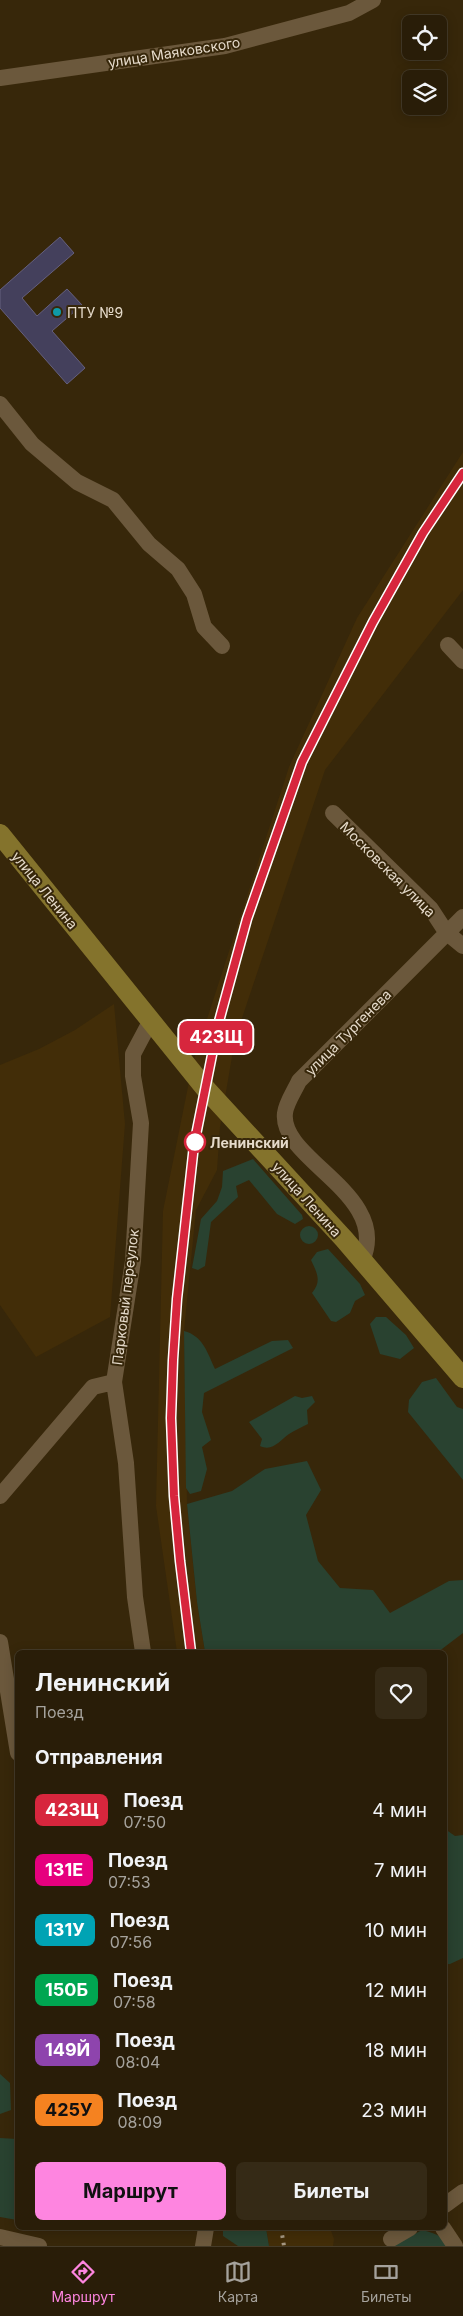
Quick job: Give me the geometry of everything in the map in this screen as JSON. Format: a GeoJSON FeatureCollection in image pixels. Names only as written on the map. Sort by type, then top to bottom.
{"type":"FeatureCollection","features":[{"type":"Feature","properties":{"kind":"main road","name":"улица Ленина"},"geometry":{"type":"LineString","coordinates":[[0,834],[150,1022],[206,1088],[362,1260],[463,1378]]}},
{"type":"Feature","properties":{"kind":"street","name":"улица Маяковского"},"geometry":{"type":"LineString","coordinates":[[0,78],[225,46],[349,13],[373,0]]}},
{"type":"Feature","properties":{"kind":"street"},"geometry":{"type":"LineString","coordinates":[[0,404],[32,444],[77,482],[113,500],[149,544],[178,569],[194,594],[204,627],[222,646]]}},
{"type":"Feature","properties":{"kind":"street"},"geometry":{"type":"LineString","coordinates":[[448,645],[463,660]]}},
{"type":"Feature","properties":{"kind":"street","name":"Московская улица"},"geometry":{"type":"LineString","coordinates":[[333,814],[431,909],[446,932],[463,946]]}},
{"type":"Feature","properties":{"kind":"street","name":"улица Тургенева"},"geometry":{"type":"LineString","coordinates":[[362,1260],[368,1248],[364,1219],[355,1205],[289,1135],[285,1113],[300,1081],[463,917]]}},
{"type":"Feature","properties":{"kind":"street","name":"Парковый переулок"},"geometry":{"type":"LineString","coordinates":[[0,1496],[93,1387],[114,1382],[133,1261],[141,1123],[133,1076],[134,1054],[150,1022]]}},
{"type":"Feature","properties":{"kind":"street"},"geometry":{"type":"LineString","coordinates":[[114,1382],[126,1463],[135,1597],[142,1650]]}},
{"type":"Feature","properties":{"kind":"street"},"geometry":{"type":"LineString","coordinates":[[0,1642],[15,1734]]}},
{"type":"Feature","properties":{"kind":"street"},"geometry":{"type":"LineString","coordinates":[[447,2204],[463,2192]]}},
{"type":"Feature","properties":{"kind":"street"},"geometry":{"type":"LineString","coordinates":[[203,2246],[206,2230]]}},
{"type":"Feature","properties":{"kind":"street"},"geometry":{"type":"LineString","coordinates":[[391,2239],[407,2230]]}},
{"type":"Feature","properties":{"kind":"street"},"geometry":{"type":"LineString","coordinates":[[444,2230],[456,2246]]}},
{"type":"Feature","properties":{"kind":"street"},"geometry":{"type":"LineString","coordinates":[[0,2237],[39,2246]]}},
{"type":"Feature","properties":{"kind":"shaded area"},"geometry":{"type":"Polygon","coordinates":[[[463,452],[463,590],[325,770],[235,1039],[220,1127],[217,1170],[196,1210],[184,1331],[187,1504],[197,1602],[205,1650],[177,1650],[156,1506],[163,1211],[193,1062],[289,767],[357,618],[463,452]]]}},
{"type":"Feature","properties":{"kind":"shaded area"},"geometry":{"type":"Polygon","coordinates":[[[114,1004],[125,1124],[110,1317],[36,1357],[0,1305],[0,1065],[39,1049],[75,1030],[114,1004]]]}},
{"type":"Feature","properties":{"kind":"shaded area"},"geometry":{"type":"Polygon","coordinates":[[[266,2230],[331,2230],[334,2239],[333,2246],[269,2246],[266,2230]]]}},
{"type":"Feature","properties":{"kind":"green space"},"geometry":{"type":"Polygon","coordinates":[[[253,1159],[302,1215],[303,1219],[295,1224],[277,1214],[249,1180],[236,1186],[238,1197],[211,1222],[205,1266],[198,1270],[192,1268],[201,1219],[217,1201],[222,1187],[223,1171],[253,1159]]]}},
{"type":"Feature","properties":{"kind":"green space"},"geometry":{"type":"Polygon","coordinates":[[[309,1226],[315,1229],[318,1235],[315,1241],[309,1244],[303,1241],[300,1235],[303,1229],[309,1226]]]}},
{"type":"Feature","properties":{"kind":"green space"},"geometry":{"type":"Polygon","coordinates":[[[328,1249],[360,1284],[365,1295],[355,1301],[350,1313],[336,1322],[331,1321],[312,1293],[318,1281],[317,1273],[311,1260],[317,1252],[328,1249]]]}},
{"type":"Feature","properties":{"kind":"green space"},"geometry":{"type":"Polygon","coordinates":[[[376,1317],[386,1317],[406,1335],[414,1348],[400,1359],[380,1354],[370,1324],[376,1317]]]}},
{"type":"Feature","properties":{"kind":"green space"},"geometry":{"type":"Polygon","coordinates":[[[184,1331],[200,1341],[215,1369],[272,1341],[288,1340],[293,1348],[204,1393],[202,1412],[211,1440],[202,1447],[207,1469],[201,1491],[190,1494],[186,1488],[184,1331]]]}},
{"type":"Feature","properties":{"kind":"green space"},"geometry":{"type":"Polygon","coordinates":[[[436,1378],[457,1407],[463,1409],[463,1480],[408,1412],[409,1400],[422,1382],[436,1378]]]}},
{"type":"Feature","properties":{"kind":"green space"},"geometry":{"type":"Polygon","coordinates":[[[295,1396],[302,1398],[312,1396],[315,1402],[307,1410],[308,1424],[269,1448],[260,1446],[262,1439],[249,1422],[295,1396]]]}},
{"type":"Feature","properties":{"kind":"green space"},"geometry":{"type":"Polygon","coordinates":[[[307,1461],[321,1490],[306,1515],[318,1561],[340,1588],[373,1590],[390,1613],[449,1581],[463,1580],[463,1633],[441,1650],[205,1650],[197,1602],[187,1504],[232,1491],[265,1469],[307,1461]]]}},
{"type":"Feature","properties":{"kind":"green space"},"geometry":{"type":"Polygon","coordinates":[[[447,1830],[455,1836],[463,1835],[463,1958],[447,1964],[447,1830]]]}},
{"type":"Feature","properties":{"kind":"green space"},"geometry":{"type":"Polygon","coordinates":[[[0,2074],[10,2083],[11,2110],[0,2114],[0,2074]]]}},
{"type":"Feature","properties":{"kind":"green space"},"geometry":{"type":"Polygon","coordinates":[[[0,2138],[15,2139],[15,2220],[0,2217],[0,2138]]]}},
{"type":"Feature","properties":{"kind":"green space"},"geometry":{"type":"Polygon","coordinates":[[[223,2230],[266,2230],[269,2246],[238,2246],[223,2236],[223,2230]]]}},
{"type":"Feature","properties":{"kind":"green space"},"geometry":{"type":"Polygon","coordinates":[[[422,2230],[434,2233],[446,2242],[448,2246],[393,2246],[422,2230]]]}},
{"type":"Feature","properties":{"kind":"building","name":"ПТУ №9"},"geometry":{"type":"Polygon","coordinates":[[[60,237],[74,253],[22,298],[37,316],[67,289],[82,305],[52,331],[85,368],[67,384],[0,308],[0,290],[60,237]]]}},
{"type":"Feature","properties":{"kind":"railway"},"geometry":{"type":"LineString","coordinates":[[191,1650],[174,1496],[171,1418],[173,1360],[177,1299],[194,1145],[219,1025],[247,919],[302,762],[373,622],[423,533],[463,473]]}},
{"type":"Feature","properties":{"kind":"railway"},"geometry":{"type":"LineString","coordinates":[[281,2230],[284,2246]]}},
{"type":"Feature","properties":{"kind":"train","name":"423Щ"},"geometry":{"type":"LineString","coordinates":[[191,1650],[174,1496],[171,1418],[173,1360],[177,1299],[194,1145],[218,1025],[247,919],[302,762],[373,622],[423,533],[463,473]]}},
{"type":"Feature","properties":{"kind":"place","name":"ПТУ №9"},"geometry":{"type":"Point","coordinates":[57,312]}},
{"type":"Feature","properties":{"kind":"place","name":"Ленинский"},"geometry":{"type":"Point","coordinates":[195,1142]}}]}
